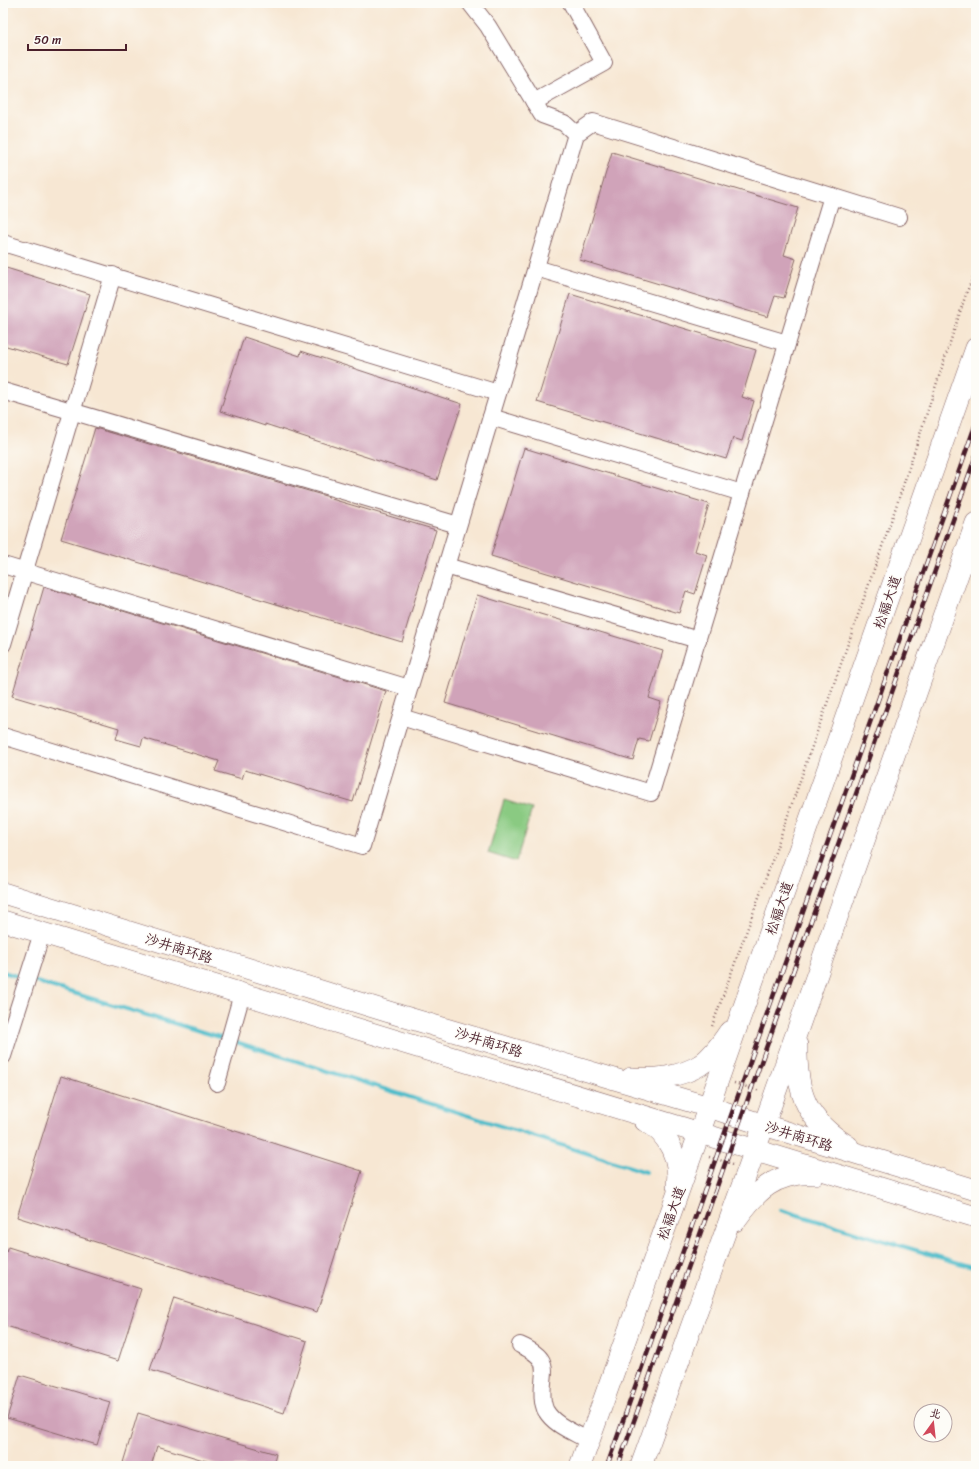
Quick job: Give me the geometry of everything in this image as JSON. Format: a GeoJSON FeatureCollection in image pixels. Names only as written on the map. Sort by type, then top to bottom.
{"type":"FeatureCollection","features":[{"type":"Feature","properties":{"kind":"main road","name":"松福大道"},"geometry":{"type":"LineString","coordinates":[[580,1466],[709,1107],[976,348]]}},
{"type":"Feature","properties":{"kind":"main road"},"geometry":{"type":"LineString","coordinates":[[641,1466],[764,1125],[976,523]]}},
{"type":"Feature","properties":{"kind":"main road","name":"沙井南环路"},"geometry":{"type":"LineString","coordinates":[[3,893],[402,1016],[709,1107],[976,1190]]}},
{"type":"Feature","properties":{"kind":"main road","name":"沙井南环路"},"geometry":{"type":"LineString","coordinates":[[3,921],[976,1218]]}},
{"type":"Feature","properties":{"kind":"main road"},"geometry":{"type":"LineString","coordinates":[[593,1073],[620,1078],[646,1079],[674,1075],[689,1070],[700,1065],[711,1055],[723,1041],[744,1008]]}},
{"type":"Feature","properties":{"kind":"main road"},"geometry":{"type":"LineString","coordinates":[[797,1031],[797,1071],[802,1098],[815,1118],[835,1138],[866,1156]]}},
{"type":"Feature","properties":{"kind":"main road"},"geometry":{"type":"LineString","coordinates":[[625,1111],[651,1124],[666,1139],[672,1150],[676,1161],[678,1176],[674,1204]]}},
{"type":"Feature","properties":{"kind":"main road"},"geometry":{"type":"LineString","coordinates":[[721,1244],[743,1209],[761,1190],[772,1182],[782,1177],[795,1174],[843,1177]]}},
{"type":"Feature","properties":{"kind":"street"},"geometry":{"type":"LineString","coordinates":[[470,3],[488,26],[542,115],[564,123],[576,134]]}},
{"type":"Feature","properties":{"kind":"street"},"geometry":{"type":"LineString","coordinates":[[534,102],[604,63],[571,3]]}},
{"type":"Feature","properties":{"kind":"street"},"geometry":{"type":"LineString","coordinates":[[3,736],[362,846],[576,134],[594,122],[899,217]]}},
{"type":"Feature","properties":{"kind":"street"},"geometry":{"type":"LineString","coordinates":[[401,717],[651,793],[832,196]]}},
{"type":"Feature","properties":{"kind":"street"},"geometry":{"type":"LineString","coordinates":[[3,243],[114,275],[498,393]]}},
{"type":"Feature","properties":{"kind":"street"},"geometry":{"type":"LineString","coordinates":[[536,268],[787,343]]}},
{"type":"Feature","properties":{"kind":"street"},"geometry":{"type":"LineString","coordinates":[[3,644],[26,572],[114,275]]}},
{"type":"Feature","properties":{"kind":"street"},"geometry":{"type":"LineString","coordinates":[[3,391],[458,525]]}},
{"type":"Feature","properties":{"kind":"street"},"geometry":{"type":"LineString","coordinates":[[491,417],[742,493]]}},
{"type":"Feature","properties":{"kind":"street"},"geometry":{"type":"LineString","coordinates":[[3,565],[409,688]]}},
{"type":"Feature","properties":{"kind":"street"},"geometry":{"type":"LineString","coordinates":[[446,566],[698,640]]}},
{"type":"Feature","properties":{"kind":"street"},"geometry":{"type":"LineString","coordinates":[[3,1056],[42,933]]}},
{"type":"Feature","properties":{"kind":"street"},"geometry":{"type":"LineString","coordinates":[[217,1083],[242,994]]}},
{"type":"Feature","properties":{"kind":"street"},"geometry":{"type":"LineString","coordinates":[[520,1345],[538,1355],[544,1365],[545,1378],[542,1394],[545,1409],[555,1422],[589,1441]]}},
{"type":"Feature","properties":{"kind":"path"},"geometry":{"type":"LineString","coordinates":[[710,1031],[767,875],[898,501],[966,294],[976,270]]}},
{"type":"Feature","properties":{"kind":"path"},"geometry":{"type":"LineString","coordinates":[[730,1082],[760,1091]]}},
{"type":"Feature","properties":{"kind":"path"},"geometry":{"type":"LineString","coordinates":[[705,1156],[739,1166]]}},
{"type":"Feature","properties":{"kind":"green space"},"geometry":{"type":"Polygon","coordinates":[[[504,800],[532,809],[516,862],[488,853],[504,800]]]}},
{"type":"Feature","properties":{"kind":"building"},"geometry":{"type":"Polygon","coordinates":[[[612,152],[798,208],[784,255],[796,259],[784,298],[775,296],[768,317],[580,260],[612,152]]]}},
{"type":"Feature","properties":{"kind":"building"},"geometry":{"type":"Polygon","coordinates":[[[3,267],[90,294],[68,364],[3,345],[3,267]]]}},
{"type":"Feature","properties":{"kind":"building"},"geometry":{"type":"Polygon","coordinates":[[[570,294],[756,350],[742,397],[754,401],[742,441],[733,438],[726,459],[537,402],[570,294]]]}},
{"type":"Feature","properties":{"kind":"building"},"geometry":{"type":"Polygon","coordinates":[[[244,337],[300,356],[301,351],[462,404],[437,480],[265,424],[265,426],[220,411],[244,337]]]}},
{"type":"Feature","properties":{"kind":"building"},"geometry":{"type":"Polygon","coordinates":[[[95,428],[436,530],[402,642],[61,539],[95,428]]]}},
{"type":"Feature","properties":{"kind":"building"},"geometry":{"type":"Polygon","coordinates":[[[524,448],[709,504],[695,551],[707,555],[695,594],[686,591],[679,613],[491,556],[524,448]]]}},
{"type":"Feature","properties":{"kind":"building"},"geometry":{"type":"Polygon","coordinates":[[[44,587],[386,691],[353,802],[245,770],[242,779],[215,771],[219,761],[143,738],[141,746],[116,739],[119,728],[12,696],[44,587]]]}},
{"type":"Feature","properties":{"kind":"building"},"geometry":{"type":"Polygon","coordinates":[[[477,595],[663,651],[649,698],[661,702],[649,741],[639,739],[633,760],[445,703],[477,595]]]}},
{"type":"Feature","properties":{"kind":"building"},"geometry":{"type":"Polygon","coordinates":[[[61,1076],[362,1171],[317,1312],[17,1217],[61,1076]]]}},
{"type":"Feature","properties":{"kind":"building"},"geometry":{"type":"Polygon","coordinates":[[[8,1247],[141,1289],[118,1361],[3,1325],[3,1261],[8,1247]]]}},
{"type":"Feature","properties":{"kind":"building"},"geometry":{"type":"Polygon","coordinates":[[[174,1298],[307,1341],[284,1413],[150,1370],[174,1298]]]}},
{"type":"Feature","properties":{"kind":"building"},"geometry":{"type":"Polygon","coordinates":[[[20,1375],[110,1402],[97,1445],[7,1418],[20,1375]]]}},
{"type":"Feature","properties":{"kind":"building"},"geometry":{"type":"Polygon","coordinates":[[[138,1413],[276,1454],[273,1466],[223,1466],[157,1446],[151,1466],[122,1466],[138,1413]]]}},
{"type":"Feature","properties":{"kind":"waterway"},"geometry":{"type":"LineString","coordinates":[[3,972],[23,978]]}},
{"type":"Feature","properties":{"kind":"waterway"},"geometry":{"type":"LineString","coordinates":[[30,980],[226,1039]]}},
{"type":"Feature","properties":{"kind":"waterway"},"geometry":{"type":"LineString","coordinates":[[233,1041],[646,1172]]}},
{"type":"Feature","properties":{"kind":"waterway"},"geometry":{"type":"LineString","coordinates":[[781,1210],[976,1268]]}},
{"type":"Feature","properties":{"kind":"railway"},"geometry":{"type":"LineString","coordinates":[[607,1466],[976,423]]}},
{"type":"Feature","properties":{"kind":"railway"},"geometry":{"type":"LineString","coordinates":[[618,1466],[976,455]]}}]}
